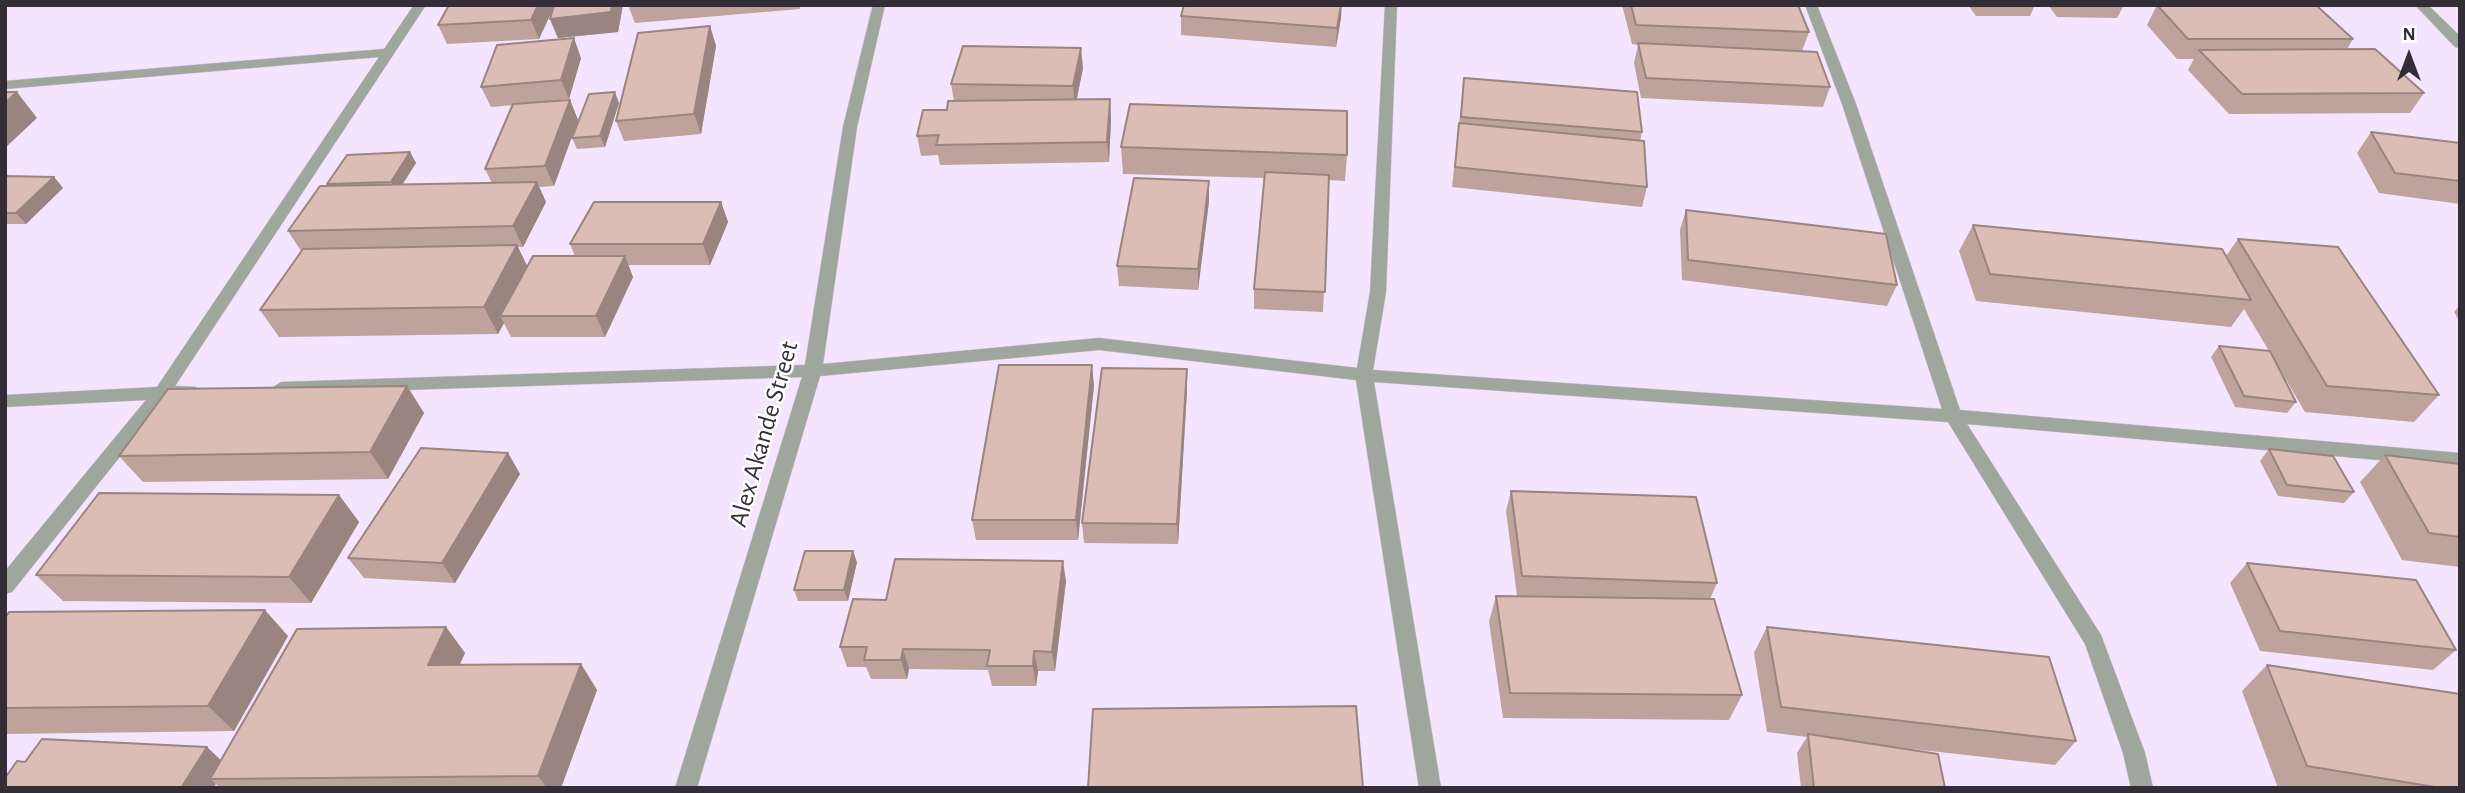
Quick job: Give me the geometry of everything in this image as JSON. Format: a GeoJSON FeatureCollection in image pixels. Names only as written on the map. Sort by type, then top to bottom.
{"type":"FeatureCollection","features":[{"type":"Feature","properties":{"kind":"street"},"geometry":{"type":"LineString","coordinates":[[5,586],[162,392],[421,5]]}},
{"type":"Feature","properties":{"kind":"street","name":"Alex Akande Street"},"geometry":{"type":"LineString","coordinates":[[686,788],[813,371],[850,127],[879,5]]}},
{"type":"Feature","properties":{"kind":"street"},"geometry":{"type":"LineString","coordinates":[[1391,5],[1378,292],[1364,375],[1430,788]]}},
{"type":"Feature","properties":{"kind":"street"},"geometry":{"type":"LineString","coordinates":[[1811,5],[1849,104],[1954,416],[2094,641],[2134,752],[2142,788]]}},
{"type":"Feature","properties":{"kind":"street"},"geometry":{"type":"LineString","coordinates":[[2420,5],[2460,44]]}},
{"type":"Feature","properties":{"kind":"street"},"geometry":{"type":"LineString","coordinates":[[5,85],[390,52]]}},
{"type":"Feature","properties":{"kind":"street"},"geometry":{"type":"LineString","coordinates":[[259,389],[813,371],[1099,344],[1364,375],[1954,416],[2460,460]]}},
{"type":"Feature","properties":{"kind":"street"},"geometry":{"type":"LineString","coordinates":[[5,401],[204,391]]}},
{"type":"Feature","properties":{"kind":"building"},"geometry":{"type":"Polygon","coordinates":[[[449,5],[538,5],[531,20],[438,25],[449,5]]]}},
{"type":"Feature","properties":{"kind":"building"},"geometry":{"type":"Polygon","coordinates":[[[554,5],[612,5],[611,12],[550,19],[554,5]]]}},
{"type":"Feature","properties":{"kind":"building"},"geometry":{"type":"Polygon","coordinates":[[[1184,5],[1341,5],[1337,28],[1181,16],[1184,5]]]}},
{"type":"Feature","properties":{"kind":"building"},"geometry":{"type":"Polygon","coordinates":[[[1631,5],[1798,5],[1809,32],[1636,25],[1631,5]]]}},
{"type":"Feature","properties":{"kind":"building"},"geometry":{"type":"Polygon","coordinates":[[[2157,5],[2317,6],[2353,39],[2188,39],[2157,5]]]}},
{"type":"Feature","properties":{"kind":"building"},"geometry":{"type":"Polygon","coordinates":[[[710,26],[694,114],[616,121],[638,33],[710,26]]]}},
{"type":"Feature","properties":{"kind":"building"},"geometry":{"type":"Polygon","coordinates":[[[574,38],[561,80],[481,87],[497,45],[574,38]]]}},
{"type":"Feature","properties":{"kind":"building"},"geometry":{"type":"Polygon","coordinates":[[[1638,43],[1817,52],[1830,87],[1646,78],[1638,43]]]}},
{"type":"Feature","properties":{"kind":"building"},"geometry":{"type":"Polygon","coordinates":[[[963,46],[1081,48],[1073,86],[951,84],[963,46]]]}},
{"type":"Feature","properties":{"kind":"building"},"geometry":{"type":"Polygon","coordinates":[[[2375,49],[2424,93],[2242,94],[2199,50],[2375,49]]]}},
{"type":"Feature","properties":{"kind":"building"},"geometry":{"type":"Polygon","coordinates":[[[1464,78],[1637,92],[1642,132],[1461,117],[1464,78]]]}},
{"type":"Feature","properties":{"kind":"building"},"geometry":{"type":"Polygon","coordinates":[[[5,92],[17,92],[5,103],[5,92]]]}},
{"type":"Feature","properties":{"kind":"building"},"geometry":{"type":"Polygon","coordinates":[[[615,92],[600,136],[572,138],[589,94],[615,92]]]}},
{"type":"Feature","properties":{"kind":"building"},"geometry":{"type":"Polygon","coordinates":[[[1110,99],[1107,142],[936,145],[939,135],[917,136],[923,110],[947,110],[948,101],[1110,99]]]}},
{"type":"Feature","properties":{"kind":"building"},"geometry":{"type":"Polygon","coordinates":[[[570,100],[545,166],[485,169],[513,104],[570,100]]]}},
{"type":"Feature","properties":{"kind":"building"},"geometry":{"type":"Polygon","coordinates":[[[1130,104],[1347,111],[1347,155],[1121,147],[1130,104]]]}},
{"type":"Feature","properties":{"kind":"building"},"geometry":{"type":"Polygon","coordinates":[[[1459,123],[1644,141],[1647,187],[1455,167],[1459,123]]]}},
{"type":"Feature","properties":{"kind":"building"},"geometry":{"type":"Polygon","coordinates":[[[2371,132],[2460,143],[2460,181],[2395,173],[2371,132]]]}},
{"type":"Feature","properties":{"kind":"building"},"geometry":{"type":"Polygon","coordinates":[[[410,152],[391,182],[327,184],[347,155],[410,152]]]}},
{"type":"Feature","properties":{"kind":"building"},"geometry":{"type":"Polygon","coordinates":[[[1265,172],[1329,175],[1325,292],[1254,289],[1265,172]]]}},
{"type":"Feature","properties":{"kind":"building"},"geometry":{"type":"Polygon","coordinates":[[[5,176],[54,177],[16,213],[5,213],[5,176]]]}},
{"type":"Feature","properties":{"kind":"building"},"geometry":{"type":"Polygon","coordinates":[[[1134,178],[1209,181],[1198,269],[1117,266],[1134,178]]]}},
{"type":"Feature","properties":{"kind":"building"},"geometry":{"type":"Polygon","coordinates":[[[537,182],[513,226],[288,231],[320,186],[537,182]]]}},
{"type":"Feature","properties":{"kind":"building"},"geometry":{"type":"Polygon","coordinates":[[[594,202],[721,202],[703,244],[570,244],[594,202]]]}},
{"type":"Feature","properties":{"kind":"building"},"geometry":{"type":"Polygon","coordinates":[[[1686,210],[1886,234],[1897,285],[1688,260],[1686,210]]]}},
{"type":"Feature","properties":{"kind":"building"},"geometry":{"type":"Polygon","coordinates":[[[1973,225],[2222,249],[2251,300],[1990,274],[1973,225]]]}},
{"type":"Feature","properties":{"kind":"building"},"geometry":{"type":"Polygon","coordinates":[[[2238,239],[2338,247],[2439,395],[2327,386],[2238,239]]]}},
{"type":"Feature","properties":{"kind":"building"},"geometry":{"type":"Polygon","coordinates":[[[517,245],[484,307],[260,310],[303,249],[517,245]]]}},
{"type":"Feature","properties":{"kind":"building"},"geometry":{"type":"Polygon","coordinates":[[[533,256],[625,256],[596,316],[500,316],[533,256]]]}},
{"type":"Feature","properties":{"kind":"building"},"geometry":{"type":"Polygon","coordinates":[[[2219,346],[2270,351],[2296,402],[2244,396],[2219,346]]]}},
{"type":"Feature","properties":{"kind":"building"},"geometry":{"type":"Polygon","coordinates":[[[999,365],[1092,365],[1076,520],[972,520],[999,365]]]}},
{"type":"Feature","properties":{"kind":"building"},"geometry":{"type":"Polygon","coordinates":[[[1102,368],[1187,369],[1177,524],[1082,523],[1102,368]]]}},
{"type":"Feature","properties":{"kind":"building"},"geometry":{"type":"Polygon","coordinates":[[[407,386],[370,452],[119,456],[168,389],[407,386]]]}},
{"type":"Feature","properties":{"kind":"building"},"geometry":{"type":"Polygon","coordinates":[[[421,448],[508,453],[442,563],[348,558],[421,448]]]}},
{"type":"Feature","properties":{"kind":"building"},"geometry":{"type":"Polygon","coordinates":[[[2269,449],[2333,456],[2354,492],[2287,485],[2269,449]]]}},
{"type":"Feature","properties":{"kind":"building"},"geometry":{"type":"Polygon","coordinates":[[[2385,455],[2460,464],[2460,537],[2429,533],[2385,455]]]}},
{"type":"Feature","properties":{"kind":"building"},"geometry":{"type":"Polygon","coordinates":[[[1511,491],[1696,497],[1717,583],[1522,576],[1511,491]]]}},
{"type":"Feature","properties":{"kind":"building"},"geometry":{"type":"Polygon","coordinates":[[[99,493],[339,495],[289,577],[36,575],[99,493]]]}},
{"type":"Feature","properties":{"kind":"building"},"geometry":{"type":"Polygon","coordinates":[[[805,551],[853,551],[844,590],[794,590],[805,551]]]}},
{"type":"Feature","properties":{"kind":"building"},"geometry":{"type":"Polygon","coordinates":[[[895,559],[1063,561],[1052,652],[1034,651],[1033,666],[987,666],[990,650],[903,649],[901,660],[864,660],[867,647],[840,647],[853,599],[886,600],[895,559]]]}},
{"type":"Feature","properties":{"kind":"building"},"geometry":{"type":"Polygon","coordinates":[[[2247,563],[2416,580],[2456,650],[2280,631],[2247,563]]]}},
{"type":"Feature","properties":{"kind":"building"},"geometry":{"type":"Polygon","coordinates":[[[1496,596],[1714,599],[1742,695],[1510,693],[1496,596]]]}},
{"type":"Feature","properties":{"kind":"building"},"geometry":{"type":"Polygon","coordinates":[[[265,610],[208,706],[5,708],[5,618],[9,612],[265,610]]]}},
{"type":"Feature","properties":{"kind":"building"},"geometry":{"type":"Polygon","coordinates":[[[446,627],[428,665],[581,664],[538,776],[210,779],[297,629],[446,627]]]}},
{"type":"Feature","properties":{"kind":"building"},"geometry":{"type":"Polygon","coordinates":[[[1767,627],[2049,657],[2076,741],[1781,707],[1767,627]]]}},
{"type":"Feature","properties":{"kind":"building"},"geometry":{"type":"Polygon","coordinates":[[[2267,665],[2460,694],[2460,788],[2441,788],[2307,766],[2267,665]]]}},
{"type":"Feature","properties":{"kind":"building"},"geometry":{"type":"Polygon","coordinates":[[[1356,706],[1363,788],[1088,788],[1093,709],[1356,706]]]}},
{"type":"Feature","properties":{"kind":"building"},"geometry":{"type":"Polygon","coordinates":[[[1808,734],[1938,754],[1945,788],[1814,788],[1808,734]]]}},
{"type":"Feature","properties":{"kind":"building"},"geometry":{"type":"Polygon","coordinates":[[[42,739],[207,747],[181,788],[5,788],[5,778],[17,761],[25,762],[42,739]]]}}]}
